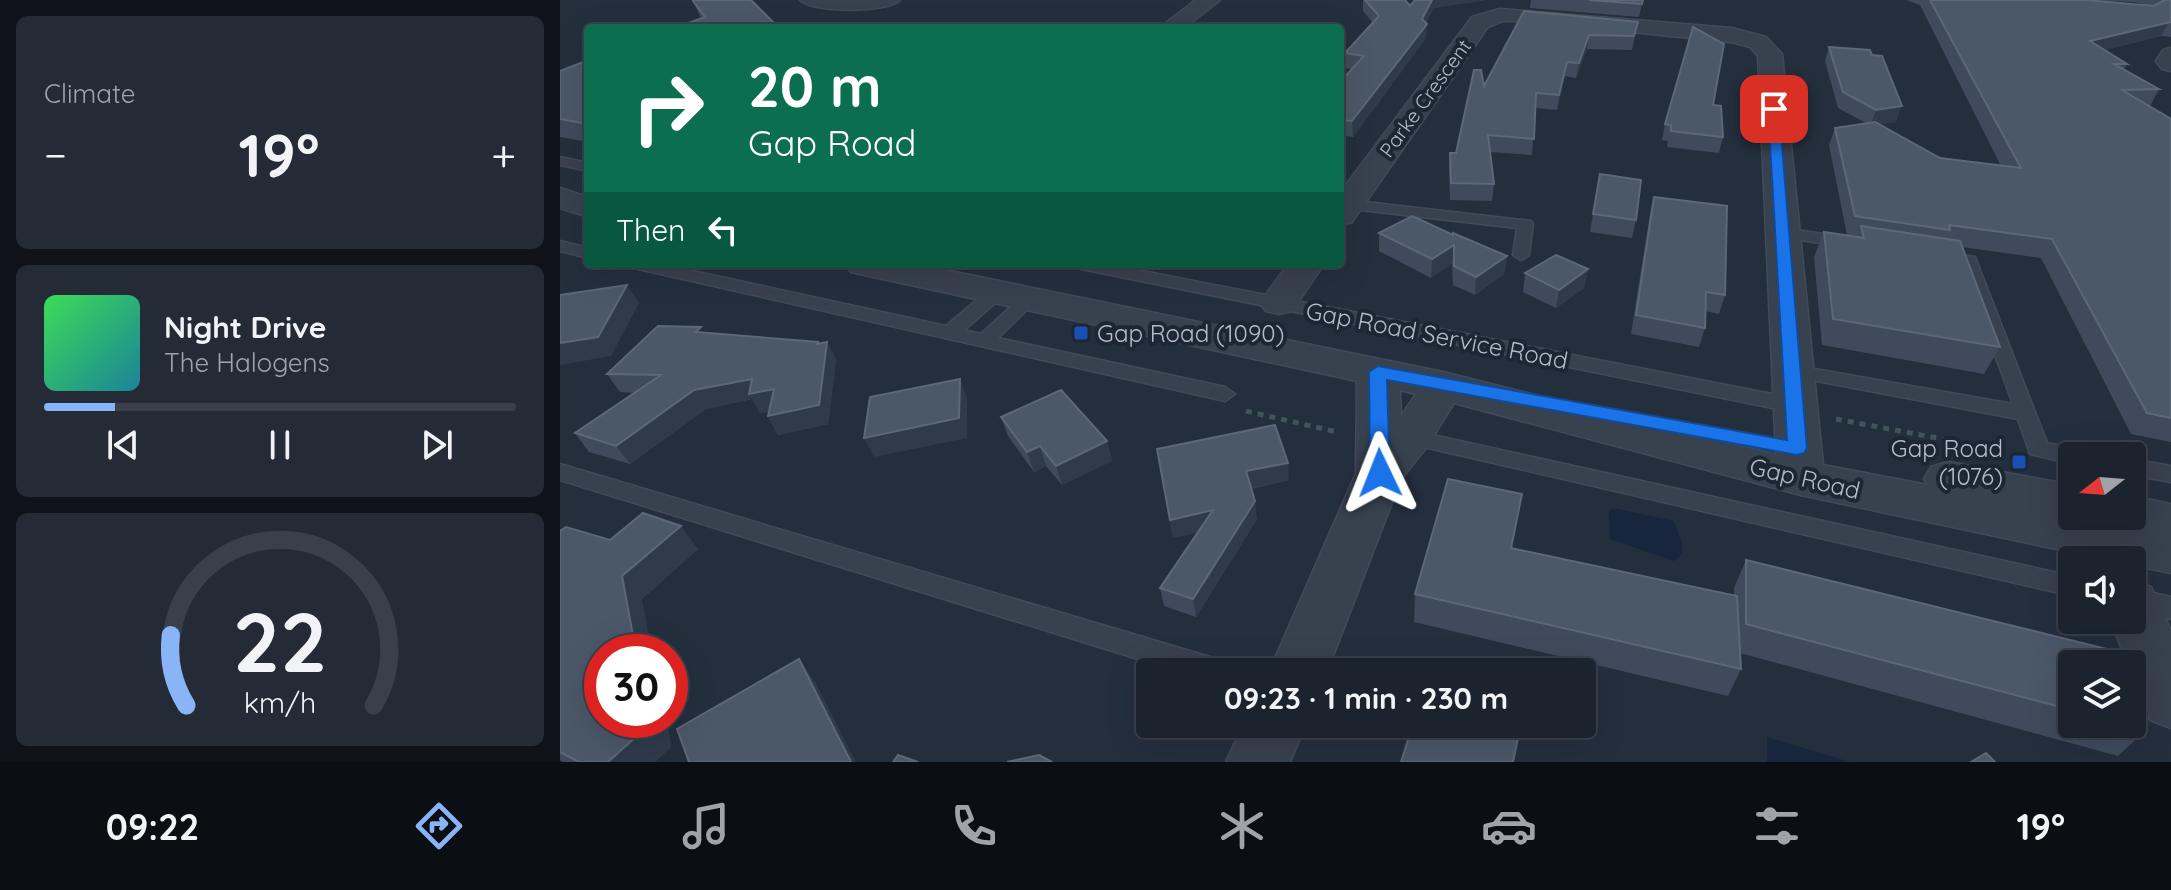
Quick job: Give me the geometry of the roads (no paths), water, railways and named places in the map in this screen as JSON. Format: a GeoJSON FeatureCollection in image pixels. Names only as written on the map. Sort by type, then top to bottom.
{"type":"FeatureCollection","features":[{"type":"Feature","properties":{"kind":"street"},"geometry":{"type":"LineString","coordinates":[[810,0],[853,4],[890,0]]}},
{"type":"Feature","properties":{"kind":"street"},"geometry":{"type":"LineString","coordinates":[[1176,24],[1210,0]]}},
{"type":"Feature","properties":{"kind":"street","name":"Parke Crescent"},"geometry":{"type":"LineString","coordinates":[[1344,210],[1480,22],[1500,15],[1519,15],[1732,35],[1765,47],[1770,54],[1795,423]]}},
{"type":"Feature","properties":{"kind":"street"},"geometry":{"type":"LineString","coordinates":[[2171,55],[2168,61],[2171,64]]}},
{"type":"Feature","properties":{"kind":"street"},"geometry":{"type":"LineString","coordinates":[[560,198],[584,207]]}},
{"type":"Feature","properties":{"kind":"street"},"geometry":{"type":"LineString","coordinates":[[560,209],[584,209]]}},
{"type":"Feature","properties":{"kind":"street","name":"Gap Road"},"geometry":{"type":"LineString","coordinates":[[883,268],[1443,386],[1795,423],[2058,499]]}},
{"type":"Feature","properties":{"kind":"street"},"geometry":{"type":"LineString","coordinates":[[1279,303],[1303,268]]}},
{"type":"Feature","properties":{"kind":"street"},"geometry":{"type":"LineString","coordinates":[[1378,372],[1390,450]]}},
{"type":"Feature","properties":{"kind":"street"},"geometry":{"type":"LineString","coordinates":[[1304,658],[1390,450],[1443,386]]}},
{"type":"Feature","properties":{"kind":"street","name":"Gap Road"},"geometry":{"type":"LineString","coordinates":[[1795,423],[2171,553]]}},
{"type":"Feature","properties":{"kind":"street"},"geometry":{"type":"LineString","coordinates":[[2146,518],[2171,523]]}},
{"type":"Feature","properties":{"kind":"street"},"geometry":{"type":"LineString","coordinates":[[2145,634],[2171,701]]}},
{"type":"Feature","properties":{"kind":"street"},"geometry":{"type":"LineString","coordinates":[[1258,762],[1269,738]]}},
{"type":"Feature","properties":{"kind":"lane"},"geometry":{"type":"LineString","coordinates":[[560,161],[584,166]]}},
{"type":"Feature","properties":{"kind":"lane"},"geometry":{"type":"LineString","coordinates":[[1344,210],[1525,224],[1521,255]]}},
{"type":"Feature","properties":{"kind":"lane"},"geometry":{"type":"LineString","coordinates":[[1782,233],[1860,245]]}},
{"type":"Feature","properties":{"kind":"lane"},"geometry":{"type":"LineString","coordinates":[[560,246],[584,252]]}},
{"type":"Feature","properties":{"kind":"lane"},"geometry":{"type":"LineString","coordinates":[[1922,254],[1969,261],[2038,449],[2058,453]]}},
{"type":"Feature","properties":{"kind":"lane"},"geometry":{"type":"LineString","coordinates":[[656,268],[1225,394]]}},
{"type":"Feature","properties":{"kind":"lane","name":"Gap Road Service Road"},"geometry":{"type":"LineString","coordinates":[[1101,268],[1279,303],[1795,423],[2027,414]]}},
{"type":"Feature","properties":{"kind":"lane"},"geometry":{"type":"LineString","coordinates":[[948,334],[1013,295]]}},
{"type":"Feature","properties":{"kind":"lane"},"geometry":{"type":"LineString","coordinates":[[983,342],[1013,295]]}},
{"type":"Feature","properties":{"kind":"lane"},"geometry":{"type":"LineString","coordinates":[[1390,450],[2058,583]]}},
{"type":"Feature","properties":{"kind":"lane"},"geometry":{"type":"LineString","coordinates":[[2146,470],[2171,474]]}},
{"type":"Feature","properties":{"kind":"lane"},"geometry":{"type":"LineString","coordinates":[[560,472],[1174,658]]}},
{"type":"Feature","properties":{"kind":"lane"},"geometry":{"type":"LineString","coordinates":[[2146,604],[2171,608]]}},
{"type":"Feature","properties":{"kind":"water"},"geometry":{"type":"Polygon","coordinates":[[[1618,509],[1674,521],[1682,554],[1674,561],[1610,539],[1609,510],[1618,509]]]}},
{"type":"Feature","properties":{"kind":"water"},"geometry":{"type":"Polygon","coordinates":[[[1767,737],[1850,762],[1767,762],[1767,737]]]}},
{"type":"Feature","properties":{"kind":"place","name":"Gap Road (1090)"},"geometry":{"type":"Point","coordinates":[1081,333]}},
{"type":"Feature","properties":{"kind":"place","name":"Gap Road (1076)"},"geometry":{"type":"Point","coordinates":[2019,462]}}]}
